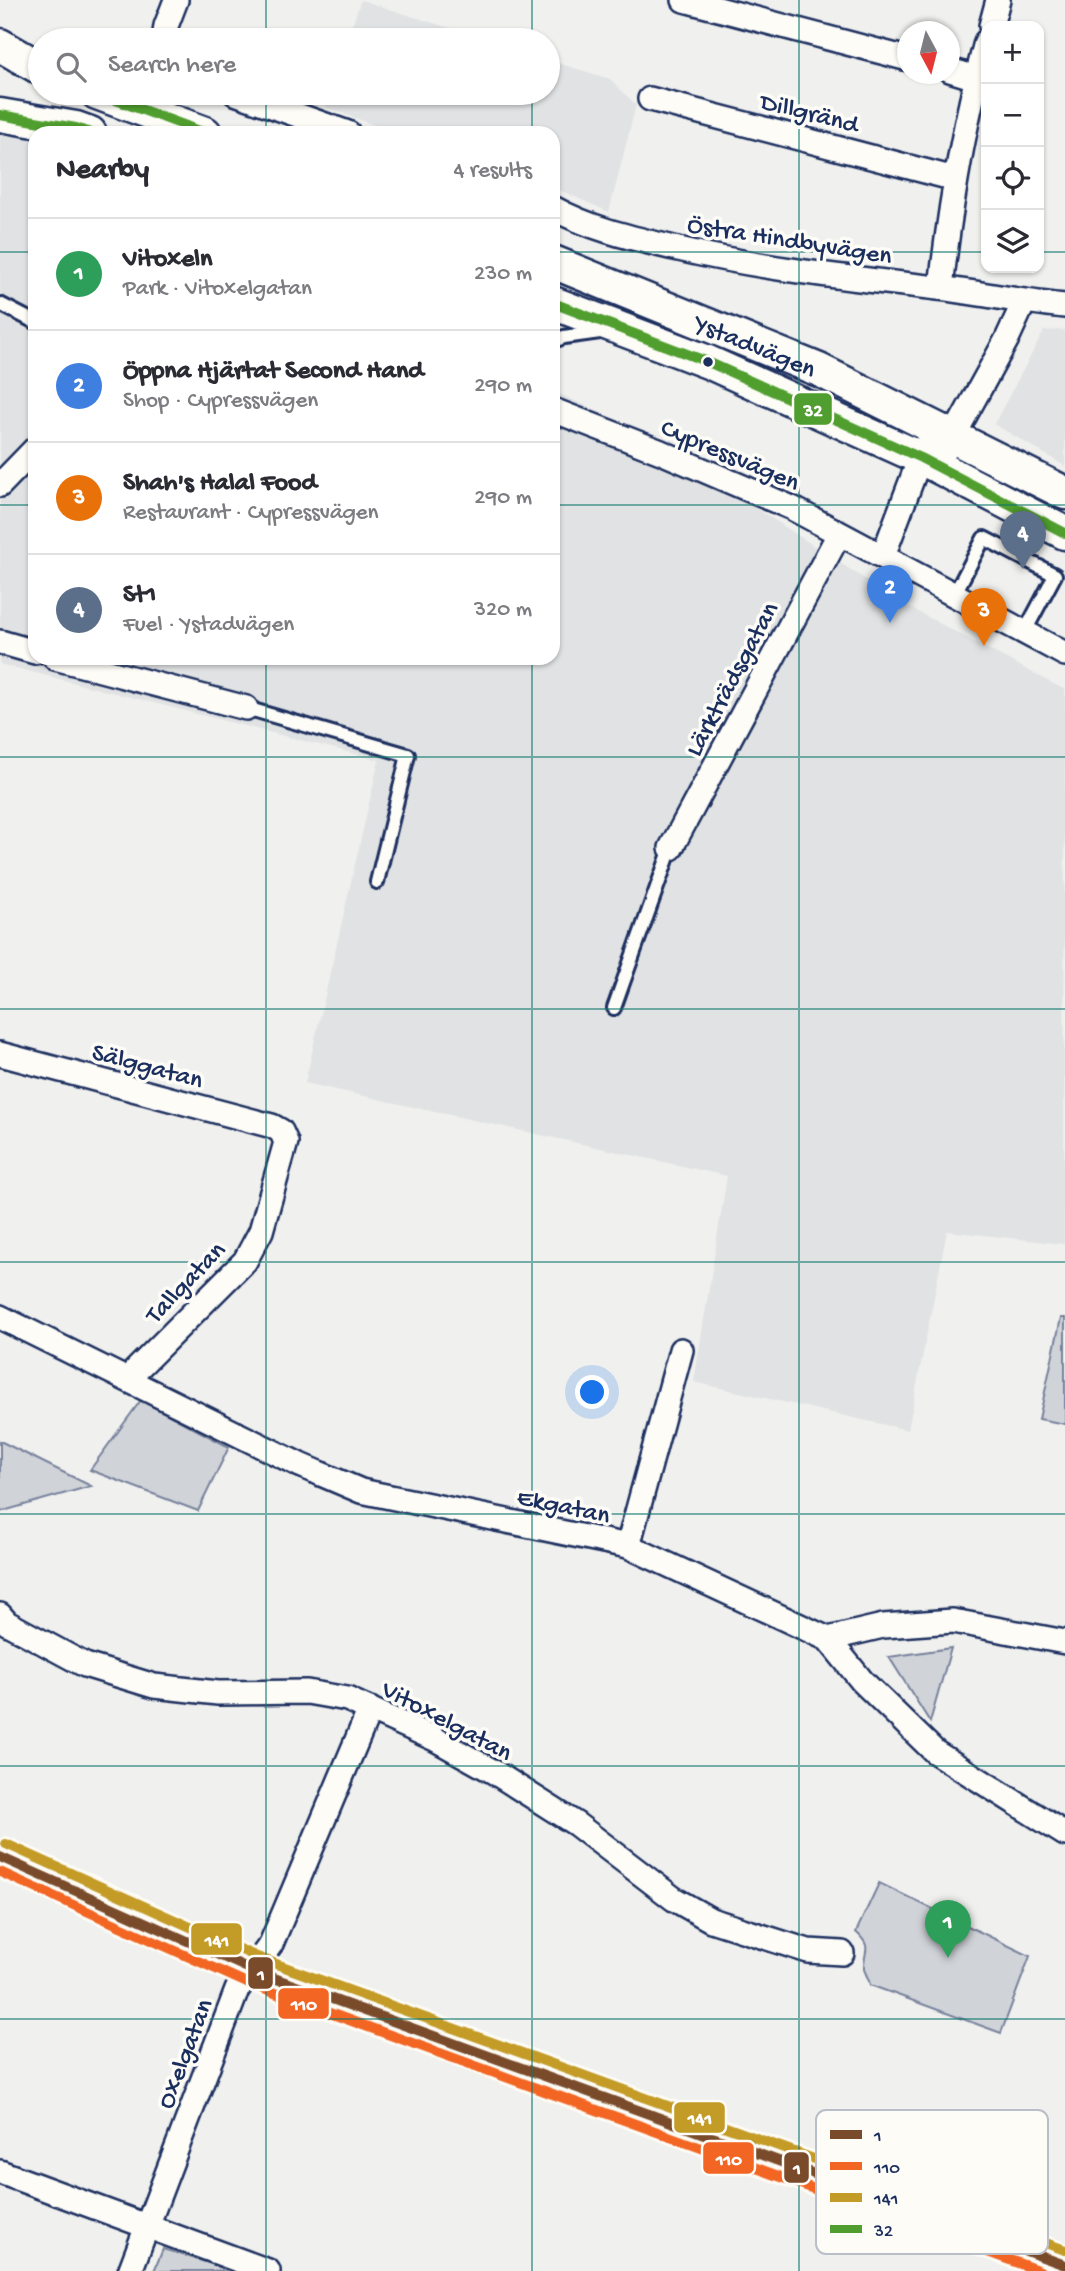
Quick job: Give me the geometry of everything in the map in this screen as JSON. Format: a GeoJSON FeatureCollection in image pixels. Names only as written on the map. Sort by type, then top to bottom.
{"type":"FeatureCollection","features":[{"type":"Feature","properties":{"kind":"main road"},"geometry":{"type":"LineString","coordinates":[[0,45],[28,61]]}},
{"type":"Feature","properties":{"kind":"main road"},"geometry":{"type":"LineString","coordinates":[[129,105],[186,126]]}},
{"type":"Feature","properties":{"kind":"main road"},"geometry":{"type":"LineString","coordinates":[[0,115],[64,126]]}},
{"type":"Feature","properties":{"kind":"main road","name":"Ystadvägen"},"geometry":{"type":"LineString","coordinates":[[560,265],[764,346],[1065,493]]}},
{"type":"Feature","properties":{"kind":"main road","name":"Ystadvägen"},"geometry":{"type":"LineString","coordinates":[[560,306],[708,362],[930,462],[1065,533]]}},
{"type":"Feature","properties":{"kind":"street"},"geometry":{"type":"LineString","coordinates":[[166,28],[176,0]]}},
{"type":"Feature","properties":{"kind":"street"},"geometry":{"type":"LineString","coordinates":[[684,0],[897,56]]}},
{"type":"Feature","properties":{"kind":"street"},"geometry":{"type":"LineString","coordinates":[[992,21],[998,0]]}},
{"type":"Feature","properties":{"kind":"street"},"geometry":{"type":"LineString","coordinates":[[941,288],[956,179],[981,60]]}},
{"type":"Feature","properties":{"kind":"street"},"geometry":{"type":"LineString","coordinates":[[960,74],[976,78]]}},
{"type":"Feature","properties":{"kind":"street","name":"Dillgränd"},"geometry":{"type":"LineString","coordinates":[[650,99],[956,179]]}},
{"type":"Feature","properties":{"kind":"street"},"geometry":{"type":"LineString","coordinates":[[269,105],[328,126]]}},
{"type":"Feature","properties":{"kind":"street","name":"Östra Hindbyvägen"},"geometry":{"type":"LineString","coordinates":[[560,212],[610,233],[736,263],[1065,306]]}},
{"type":"Feature","properties":{"kind":"street"},"geometry":{"type":"LineString","coordinates":[[883,556],[944,432],[1007,339],[1024,302]]}},
{"type":"Feature","properties":{"kind":"street","name":"Cypressvägen"},"geometry":{"type":"LineString","coordinates":[[560,413],[792,509],[1065,654]]}},
{"type":"Feature","properties":{"kind":"street"},"geometry":{"type":"LineString","coordinates":[[0,485],[28,456]]}},
{"type":"Feature","properties":{"kind":"street","name":"Lärkträdsgatan"},"geometry":{"type":"LineString","coordinates":[[671,848],[839,534]]}},
{"type":"Feature","properties":{"kind":"street"},"geometry":{"type":"LineString","coordinates":[[0,642],[28,650]]}},
{"type":"Feature","properties":{"kind":"street"},"geometry":{"type":"LineString","coordinates":[[82,665],[246,708]]}},
{"type":"Feature","properties":{"kind":"street","name":"Sälggatan"},"geometry":{"type":"LineString","coordinates":[[0,1054],[272,1126],[281,1131]]}},
{"type":"Feature","properties":{"kind":"street","name":"Tallgatan"},"geometry":{"type":"LineString","coordinates":[[127,1379],[245,1261],[261,1231],[286,1142],[281,1131]]}},
{"type":"Feature","properties":{"kind":"street","name":"Ekgatan"},"geometry":{"type":"LineString","coordinates":[[0,1317],[300,1465],[361,1491],[628,1546],[828,1639],[862,1681],[934,1752],[1065,1834]]}},
{"type":"Feature","properties":{"kind":"street"},"geometry":{"type":"LineString","coordinates":[[628,1546],[681,1350]]}},
{"type":"Feature","properties":{"kind":"street","name":"Vitoxelgatan"},"geometry":{"type":"LineString","coordinates":[[0,1615],[7,1623],[85,1665],[154,1686],[218,1693],[307,1692],[347,1699],[435,1740],[494,1772],[576,1824],[674,1899],[711,1920],[808,1951],[842,1953]]}},
{"type":"Feature","properties":{"kind":"street"},"geometry":{"type":"LineString","coordinates":[[828,1639],[883,1626],[953,1621],[1065,1642]]}},
{"type":"Feature","properties":{"kind":"street","name":"Oxelgatan"},"geometry":{"type":"LineString","coordinates":[[130,2271],[237,1990],[271,1944],[370,1709]]}},
{"type":"Feature","properties":{"kind":"street"},"geometry":{"type":"LineString","coordinates":[[0,1857],[252,1970],[816,2174]]}},
{"type":"Feature","properties":{"kind":"street"},"geometry":{"type":"LineString","coordinates":[[0,2172],[145,2228],[268,2271]]}},
{"type":"Feature","properties":{"kind":"street"},"geometry":{"type":"LineString","coordinates":[[1037,2254],[1065,2264]]}},
{"type":"Feature","properties":{"kind":"lane"},"geometry":{"type":"LineString","coordinates":[[0,304],[28,318]]}},
{"type":"Feature","properties":{"kind":"lane"},"geometry":{"type":"LineString","coordinates":[[560,339],[585,333],[629,331]]}},
{"type":"Feature","properties":{"kind":"lane"},"geometry":{"type":"LineString","coordinates":[[954,595],[984,538],[1055,575],[1024,633]]}},
{"type":"Feature","properties":{"kind":"lane"},"geometry":{"type":"LineString","coordinates":[[246,708],[408,755],[377,882]]}},
{"type":"Feature","properties":{"kind":"lane"},"geometry":{"type":"LineString","coordinates":[[614,1008],[671,848]]}},
{"type":"Feature","properties":{"kind":"shaded area"},"geometry":{"type":"Polygon","coordinates":[[[361,0],[449,28],[351,28],[361,0]]]}},
{"type":"Feature","properties":{"kind":"shaded area"},"geometry":{"type":"Polygon","coordinates":[[[560,64],[610,79],[636,105],[609,212],[560,190],[560,126],[377,126],[325,107],[560,105],[560,64]]]}},
{"type":"Feature","properties":{"kind":"shaded area"},"geometry":{"type":"Polygon","coordinates":[[[0,128],[28,132],[28,665],[560,665],[560,394],[630,426],[903,604],[1065,690],[1064,1244],[947,1231],[908,1430],[694,1382],[727,1176],[305,1083],[379,760],[0,664],[0,128]]]}},
{"type":"Feature","properties":{"kind":"shaded area"},"geometry":{"type":"Polygon","coordinates":[[[1065,330],[1065,466],[994,424],[1044,331],[1065,330]]]}},
{"type":"Feature","properties":{"kind":"shaded area"},"geometry":{"type":"Polygon","coordinates":[[[1061,1318],[1065,1318],[1065,1424],[1039,1419],[1061,1318]]]}},
{"type":"Feature","properties":{"kind":"shaded area"},"geometry":{"type":"Polygon","coordinates":[[[141,1400],[229,1447],[198,1511],[90,1470],[141,1400]]]}},
{"type":"Feature","properties":{"kind":"shaded area"},"geometry":{"type":"Polygon","coordinates":[[[0,1441],[91,1486],[0,1512],[0,1441]]]}},
{"type":"Feature","properties":{"kind":"shaded area"},"geometry":{"type":"Polygon","coordinates":[[[951,1648],[930,1722],[889,1657],[951,1648]]]}},
{"type":"Feature","properties":{"kind":"shaded area"},"geometry":{"type":"Polygon","coordinates":[[[879,1883],[1030,1956],[1001,2033],[870,1985],[864,1969],[865,1942],[856,1932],[879,1883]]]}},
{"type":"Feature","properties":{"kind":"shaded area"},"geometry":{"type":"Polygon","coordinates":[[[163,2249],[235,2271],[154,2271],[163,2249]]]}},
{"type":"Feature","properties":{"kind":"transit line","name":"32"},"geometry":{"type":"LineString","coordinates":[[129,105],[186,126]]}},
{"type":"Feature","properties":{"kind":"transit line","name":"32"},"geometry":{"type":"LineString","coordinates":[[0,115],[64,126]]}},
{"type":"Feature","properties":{"kind":"transit line","name":"32"},"geometry":{"type":"LineString","coordinates":[[560,306],[708,362],[921,458],[1065,533]]}},
{"type":"Feature","properties":{"kind":"transit line","name":"141"},"geometry":{"type":"LineString","coordinates":[[6,1844],[257,1957],[816,2160]]}},
{"type":"Feature","properties":{"kind":"transit line","name":"1"},"geometry":{"type":"LineString","coordinates":[[0,1857],[252,1970],[816,2175]]}},
{"type":"Feature","properties":{"kind":"transit line","name":"110"},"geometry":{"type":"LineString","coordinates":[[0,1872],[247,1983],[816,2190]]}},
{"type":"Feature","properties":{"kind":"transit line","name":"141"},"geometry":{"type":"LineString","coordinates":[[1048,2244],[1065,2250]]}},
{"type":"Feature","properties":{"kind":"transit line","name":"110"},"geometry":{"type":"LineString","coordinates":[[993,2254],[1040,2271]]}},
{"type":"Feature","properties":{"kind":"transit line","name":"1"},"geometry":{"type":"LineString","coordinates":[[1035,2254],[1065,2265]]}},
{"type":"Feature","properties":{"kind":"place","name":"St1"},"geometry":{"type":"Point","coordinates":[1023,569]}},
{"type":"Feature","properties":{"kind":"place","name":"Öppna Hjärtat Second Hand"},"geometry":{"type":"Point","coordinates":[890,623]}},
{"type":"Feature","properties":{"kind":"place","name":"Shah's Halal Food"},"geometry":{"type":"Point","coordinates":[984,646]}},
{"type":"Feature","properties":{"kind":"place","name":"Vitoxeln"},"geometry":{"type":"Point","coordinates":[948,1958]}}]}
